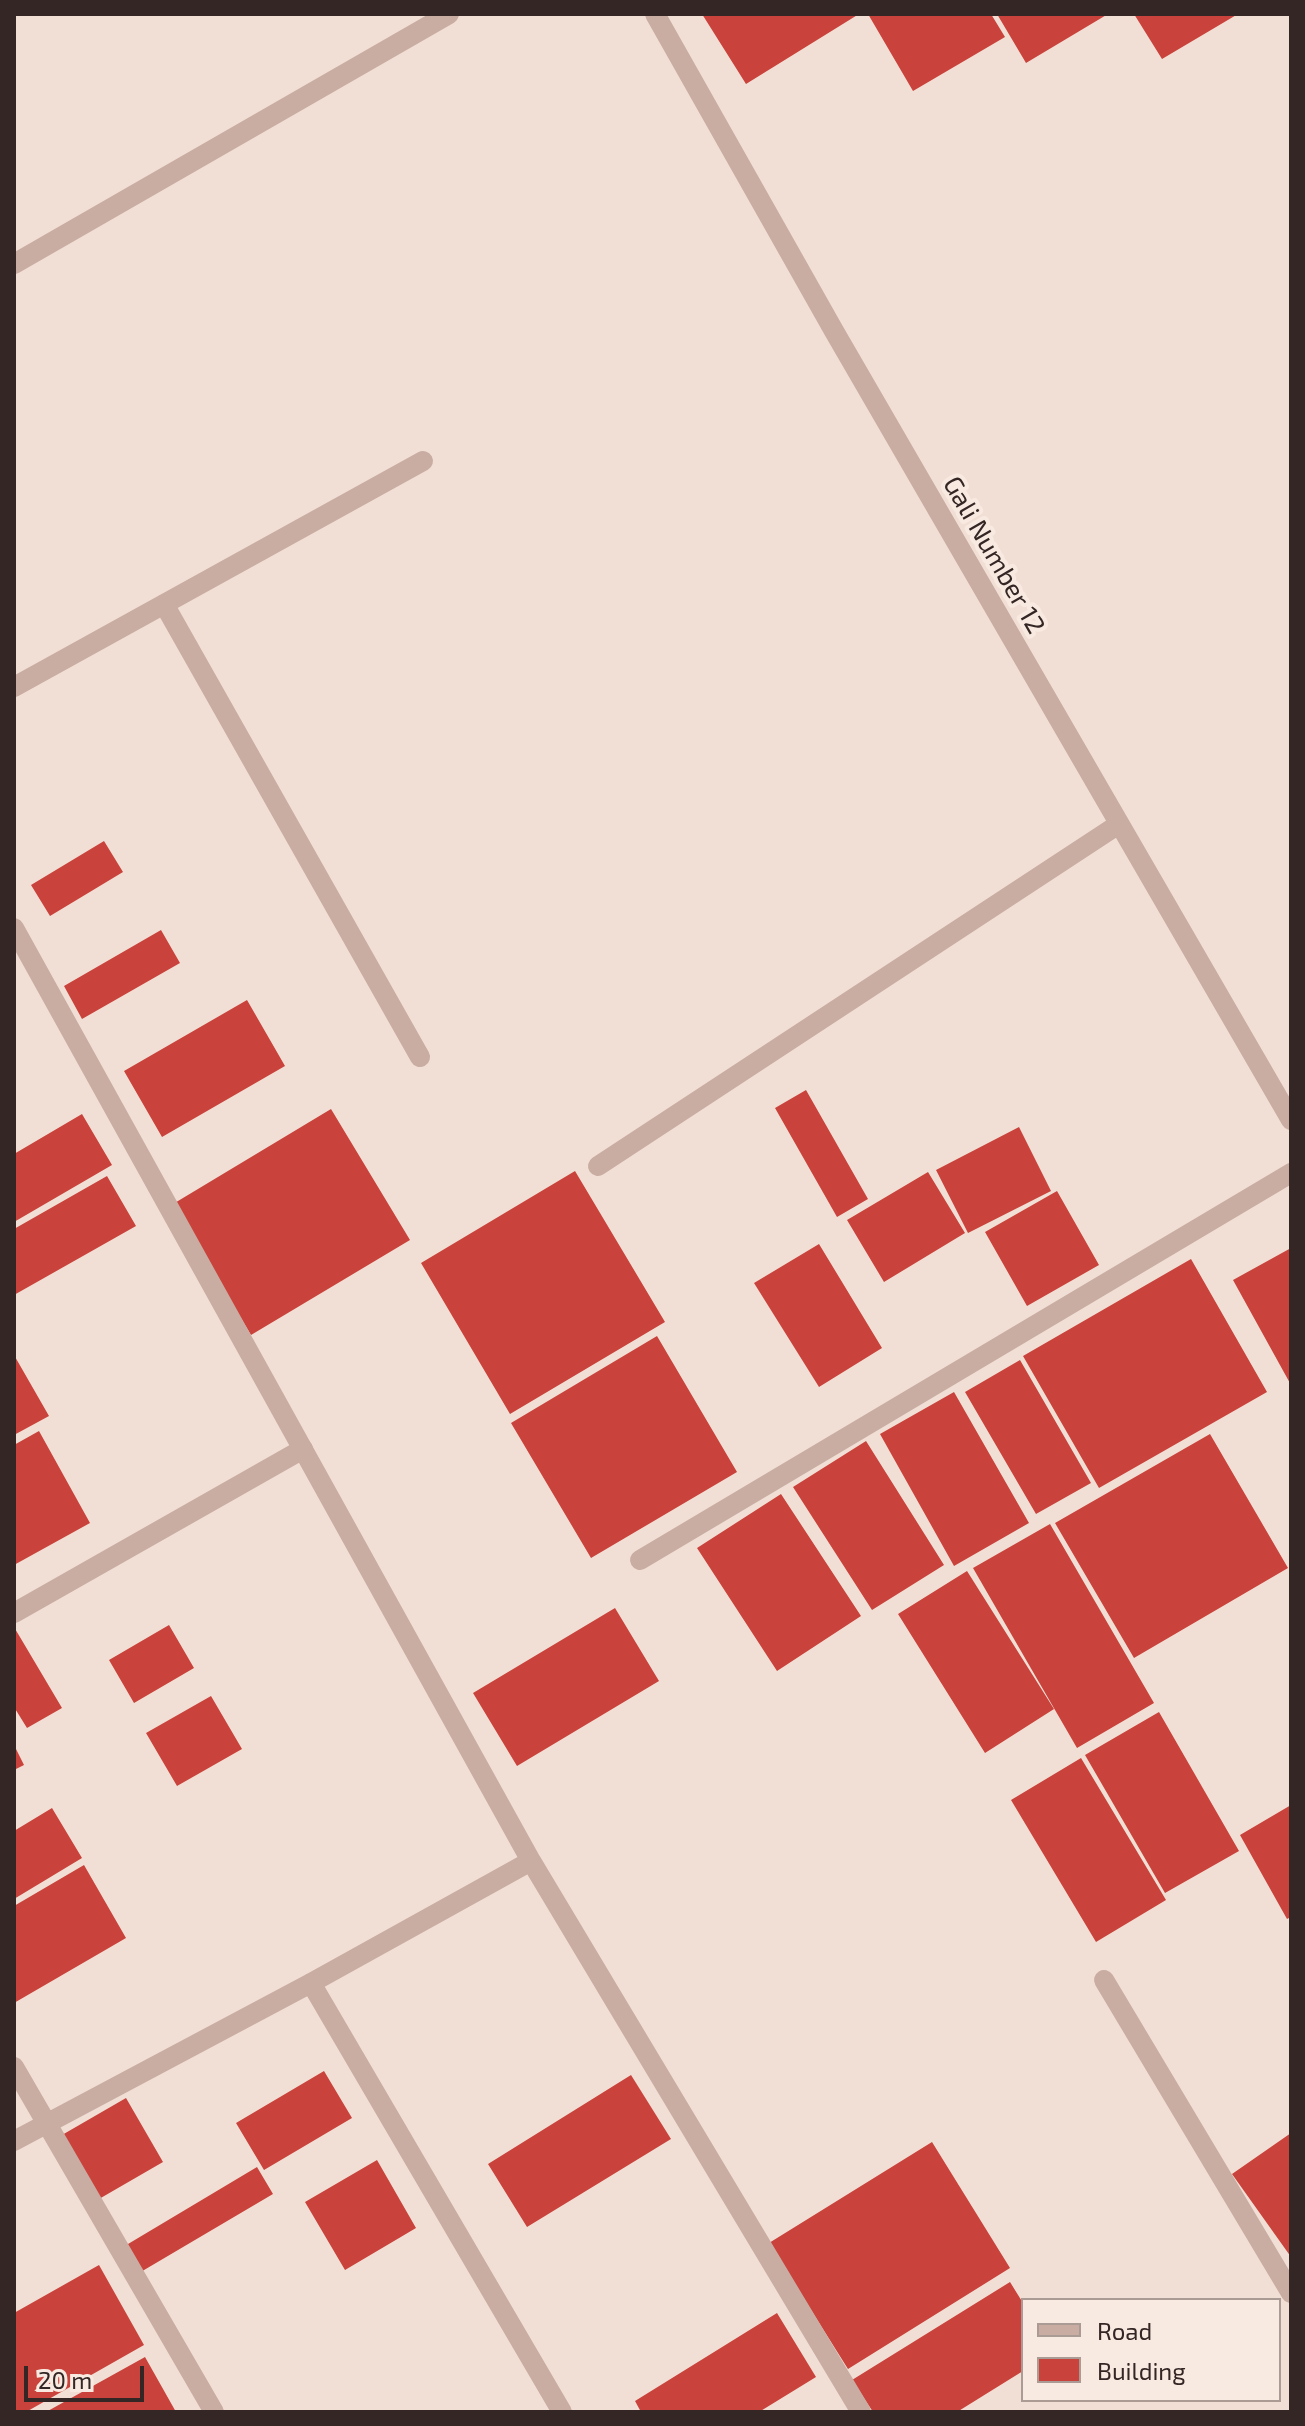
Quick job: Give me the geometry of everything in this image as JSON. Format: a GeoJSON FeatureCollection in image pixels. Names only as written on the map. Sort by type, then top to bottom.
{"type":"FeatureCollection","features":[{"type":"Feature","properties":{"kind":"street"},"geometry":{"type":"LineString","coordinates":[[14,264],[449,14]]}},
{"type":"Feature","properties":{"kind":"street","name":"Gali Number 12"},"geometry":{"type":"LineString","coordinates":[[655,14],[834,331],[1291,1120]]}},
{"type":"Feature","properties":{"kind":"street"},"geometry":{"type":"LineString","coordinates":[[14,687],[423,461]]}},
{"type":"Feature","properties":{"kind":"street"},"geometry":{"type":"LineString","coordinates":[[164,604],[420,1057]]}},
{"type":"Feature","properties":{"kind":"street"},"geometry":{"type":"LineString","coordinates":[[598,1166],[1119,824]]}},
{"type":"Feature","properties":{"kind":"street"},"geometry":{"type":"LineString","coordinates":[[14,928],[531,1861],[861,2412]]}},
{"type":"Feature","properties":{"kind":"street"},"geometry":{"type":"LineString","coordinates":[[640,1560],[1291,1173]]}},
{"type":"Feature","properties":{"kind":"street"},"geometry":{"type":"LineString","coordinates":[[14,1613],[303,1449]]}},
{"type":"Feature","properties":{"kind":"street"},"geometry":{"type":"LineString","coordinates":[[14,2141],[311,1983],[531,1861]]}},
{"type":"Feature","properties":{"kind":"street"},"geometry":{"type":"LineString","coordinates":[[1104,1980],[1291,2293]]}},
{"type":"Feature","properties":{"kind":"street"},"geometry":{"type":"LineString","coordinates":[[311,1983],[562,2412]]}},
{"type":"Feature","properties":{"kind":"street"},"geometry":{"type":"LineString","coordinates":[[14,2067],[214,2412]]}},
{"type":"Feature","properties":{"kind":"building"},"geometry":{"type":"Polygon","coordinates":[[[702,14],[859,14],[746,84],[702,14]]]}},
{"type":"Feature","properties":{"kind":"building"},"geometry":{"type":"Polygon","coordinates":[[[868,14],[991,14],[1005,37],[913,91],[868,14]]]}},
{"type":"Feature","properties":{"kind":"building"},"geometry":{"type":"Polygon","coordinates":[[[997,14],[1108,14],[1026,63],[997,14]]]}},
{"type":"Feature","properties":{"kind":"building"},"geometry":{"type":"Polygon","coordinates":[[[1134,14],[1238,14],[1162,59],[1134,14]]]}},
{"type":"Feature","properties":{"kind":"building"},"geometry":{"type":"Polygon","coordinates":[[[104,841],[123,872],[50,916],[31,885],[104,841]]]}},
{"type":"Feature","properties":{"kind":"building"},"geometry":{"type":"Polygon","coordinates":[[[161,930],[180,963],[82,1019],[64,986],[161,930]]]}},
{"type":"Feature","properties":{"kind":"building"},"geometry":{"type":"Polygon","coordinates":[[[247,1000],[285,1066],[162,1137],[124,1071],[247,1000]]]}},
{"type":"Feature","properties":{"kind":"building"},"geometry":{"type":"Polygon","coordinates":[[[806,1090],[868,1199],[837,1217],[775,1108],[806,1090]]]}},
{"type":"Feature","properties":{"kind":"building"},"geometry":{"type":"Polygon","coordinates":[[[331,1109],[410,1240],[251,1335],[173,1204],[331,1109]]]}},
{"type":"Feature","properties":{"kind":"building"},"geometry":{"type":"Polygon","coordinates":[[[82,1114],[112,1165],[14,1222],[14,1154],[82,1114]]]}},
{"type":"Feature","properties":{"kind":"building"},"geometry":{"type":"Polygon","coordinates":[[[1019,1127],[1051,1191],[968,1233],[936,1170],[1019,1127]]]}},
{"type":"Feature","properties":{"kind":"building"},"geometry":{"type":"Polygon","coordinates":[[[575,1171],[665,1322],[510,1414],[421,1263],[575,1171]]]}},
{"type":"Feature","properties":{"kind":"building"},"geometry":{"type":"Polygon","coordinates":[[[928,1172],[965,1233],[884,1282],[847,1220],[928,1172]]]}},
{"type":"Feature","properties":{"kind":"building"},"geometry":{"type":"Polygon","coordinates":[[[107,1176],[136,1226],[14,1295],[14,1229],[107,1176]]]}},
{"type":"Feature","properties":{"kind":"building"},"geometry":{"type":"Polygon","coordinates":[[[1057,1191],[1099,1265],[1027,1306],[985,1232],[1057,1191]]]}},
{"type":"Feature","properties":{"kind":"building"},"geometry":{"type":"Polygon","coordinates":[[[819,1244],[882,1348],[819,1387],[754,1283],[819,1244]]]}},
{"type":"Feature","properties":{"kind":"building"},"geometry":{"type":"Polygon","coordinates":[[[1291,1248],[1291,1385],[1233,1280],[1291,1248]]]}},
{"type":"Feature","properties":{"kind":"building"},"geometry":{"type":"Polygon","coordinates":[[[1191,1259],[1267,1392],[1099,1488],[1023,1356],[1191,1259]]]}},
{"type":"Feature","properties":{"kind":"building"},"geometry":{"type":"Polygon","coordinates":[[[657,1336],[737,1472],[591,1558],[511,1423],[657,1336]]]}},
{"type":"Feature","properties":{"kind":"building"},"geometry":{"type":"Polygon","coordinates":[[[14,1355],[49,1416],[14,1435],[14,1355]]]}},
{"type":"Feature","properties":{"kind":"building"},"geometry":{"type":"Polygon","coordinates":[[[1020,1360],[1091,1483],[1036,1514],[965,1392],[1020,1360]]]}},
{"type":"Feature","properties":{"kind":"building"},"geometry":{"type":"Polygon","coordinates":[[[954,1392],[1029,1523],[954,1566],[880,1434],[954,1392]]]}},
{"type":"Feature","properties":{"kind":"building"},"geometry":{"type":"Polygon","coordinates":[[[39,1431],[90,1523],[14,1565],[14,1445],[39,1431]]]}},
{"type":"Feature","properties":{"kind":"building"},"geometry":{"type":"Polygon","coordinates":[[[1210,1434],[1288,1568],[1134,1658],[1055,1523],[1210,1434]]]}},
{"type":"Feature","properties":{"kind":"building"},"geometry":{"type":"Polygon","coordinates":[[[866,1441],[944,1565],[872,1610],[793,1487],[866,1441]]]}},
{"type":"Feature","properties":{"kind":"building"},"geometry":{"type":"Polygon","coordinates":[[[781,1494],[861,1616],[777,1671],[697,1548],[781,1494]]]}},
{"type":"Feature","properties":{"kind":"building"},"geometry":{"type":"Polygon","coordinates":[[[1050,1524],[1154,1703],[1077,1748],[973,1568],[1050,1524]]]}},
{"type":"Feature","properties":{"kind":"building"},"geometry":{"type":"Polygon","coordinates":[[[967,1571],[1054,1709],[985,1753],[898,1614],[967,1571]]]}},
{"type":"Feature","properties":{"kind":"building"},"geometry":{"type":"Polygon","coordinates":[[[615,1608],[659,1681],[517,1766],[473,1693],[615,1608]]]}},
{"type":"Feature","properties":{"kind":"building"},"geometry":{"type":"Polygon","coordinates":[[[169,1625],[194,1668],[134,1703],[109,1660],[169,1625]]]}},
{"type":"Feature","properties":{"kind":"building"},"geometry":{"type":"Polygon","coordinates":[[[14,1627],[62,1708],[27,1728],[14,1707],[14,1627]]]}},
{"type":"Feature","properties":{"kind":"building"},"geometry":{"type":"Polygon","coordinates":[[[211,1696],[242,1749],[177,1786],[146,1733],[211,1696]]]}},
{"type":"Feature","properties":{"kind":"building"},"geometry":{"type":"Polygon","coordinates":[[[1159,1712],[1239,1851],[1165,1893],[1085,1755],[1159,1712]]]}},
{"type":"Feature","properties":{"kind":"building"},"geometry":{"type":"Polygon","coordinates":[[[14,1745],[24,1765],[14,1770],[14,1745]]]}},
{"type":"Feature","properties":{"kind":"building"},"geometry":{"type":"Polygon","coordinates":[[[1081,1758],[1166,1900],[1096,1942],[1011,1800],[1081,1758]]]}},
{"type":"Feature","properties":{"kind":"building"},"geometry":{"type":"Polygon","coordinates":[[[1291,1805],[1291,1917],[1287,1919],[1240,1835],[1291,1805]]]}},
{"type":"Feature","properties":{"kind":"building"},"geometry":{"type":"Polygon","coordinates":[[[52,1808],[82,1858],[14,1899],[14,1831],[52,1808]]]}},
{"type":"Feature","properties":{"kind":"building"},"geometry":{"type":"Polygon","coordinates":[[[84,1865],[126,1938],[14,2003],[14,1906],[84,1865]]]}},
{"type":"Feature","properties":{"kind":"building"},"geometry":{"type":"Polygon","coordinates":[[[324,2071],[352,2118],[264,2170],[236,2123],[324,2071]]]}},
{"type":"Feature","properties":{"kind":"building"},"geometry":{"type":"Polygon","coordinates":[[[631,2075],[671,2139],[527,2227],[488,2164],[631,2075]]]}},
{"type":"Feature","properties":{"kind":"building"},"geometry":{"type":"Polygon","coordinates":[[[126,2098],[163,2162],[99,2199],[62,2135],[126,2098]]]}},
{"type":"Feature","properties":{"kind":"building"},"geometry":{"type":"Polygon","coordinates":[[[1291,2133],[1291,2257],[1232,2174],[1291,2133]]]}},
{"type":"Feature","properties":{"kind":"building"},"geometry":{"type":"Polygon","coordinates":[[[932,2142],[1010,2268],[848,2369],[769,2243],[932,2142]]]}},
{"type":"Feature","properties":{"kind":"building"},"geometry":{"type":"Polygon","coordinates":[[[377,2160],[416,2228],[345,2270],[305,2202],[377,2160]]]}},
{"type":"Feature","properties":{"kind":"building"},"geometry":{"type":"Polygon","coordinates":[[[257,2167],[273,2194],[139,2273],[123,2247],[257,2167]]]}},
{"type":"Feature","properties":{"kind":"building"},"geometry":{"type":"Polygon","coordinates":[[[99,2265],[144,2345],[26,2412],[14,2412],[14,2313],[99,2265]]]}},
{"type":"Feature","properties":{"kind":"building"},"geometry":{"type":"Polygon","coordinates":[[[1010,2282],[1021,2300],[1021,2372],[957,2412],[873,2412],[852,2380],[1010,2282]]]}},
{"type":"Feature","properties":{"kind":"building"},"geometry":{"type":"Polygon","coordinates":[[[777,2313],[816,2377],[759,2412],[641,2412],[635,2401],[777,2313]]]}},
{"type":"Feature","properties":{"kind":"building"},"geometry":{"type":"Polygon","coordinates":[[[145,2357],[176,2412],[46,2412],[145,2357]]]}}]}
